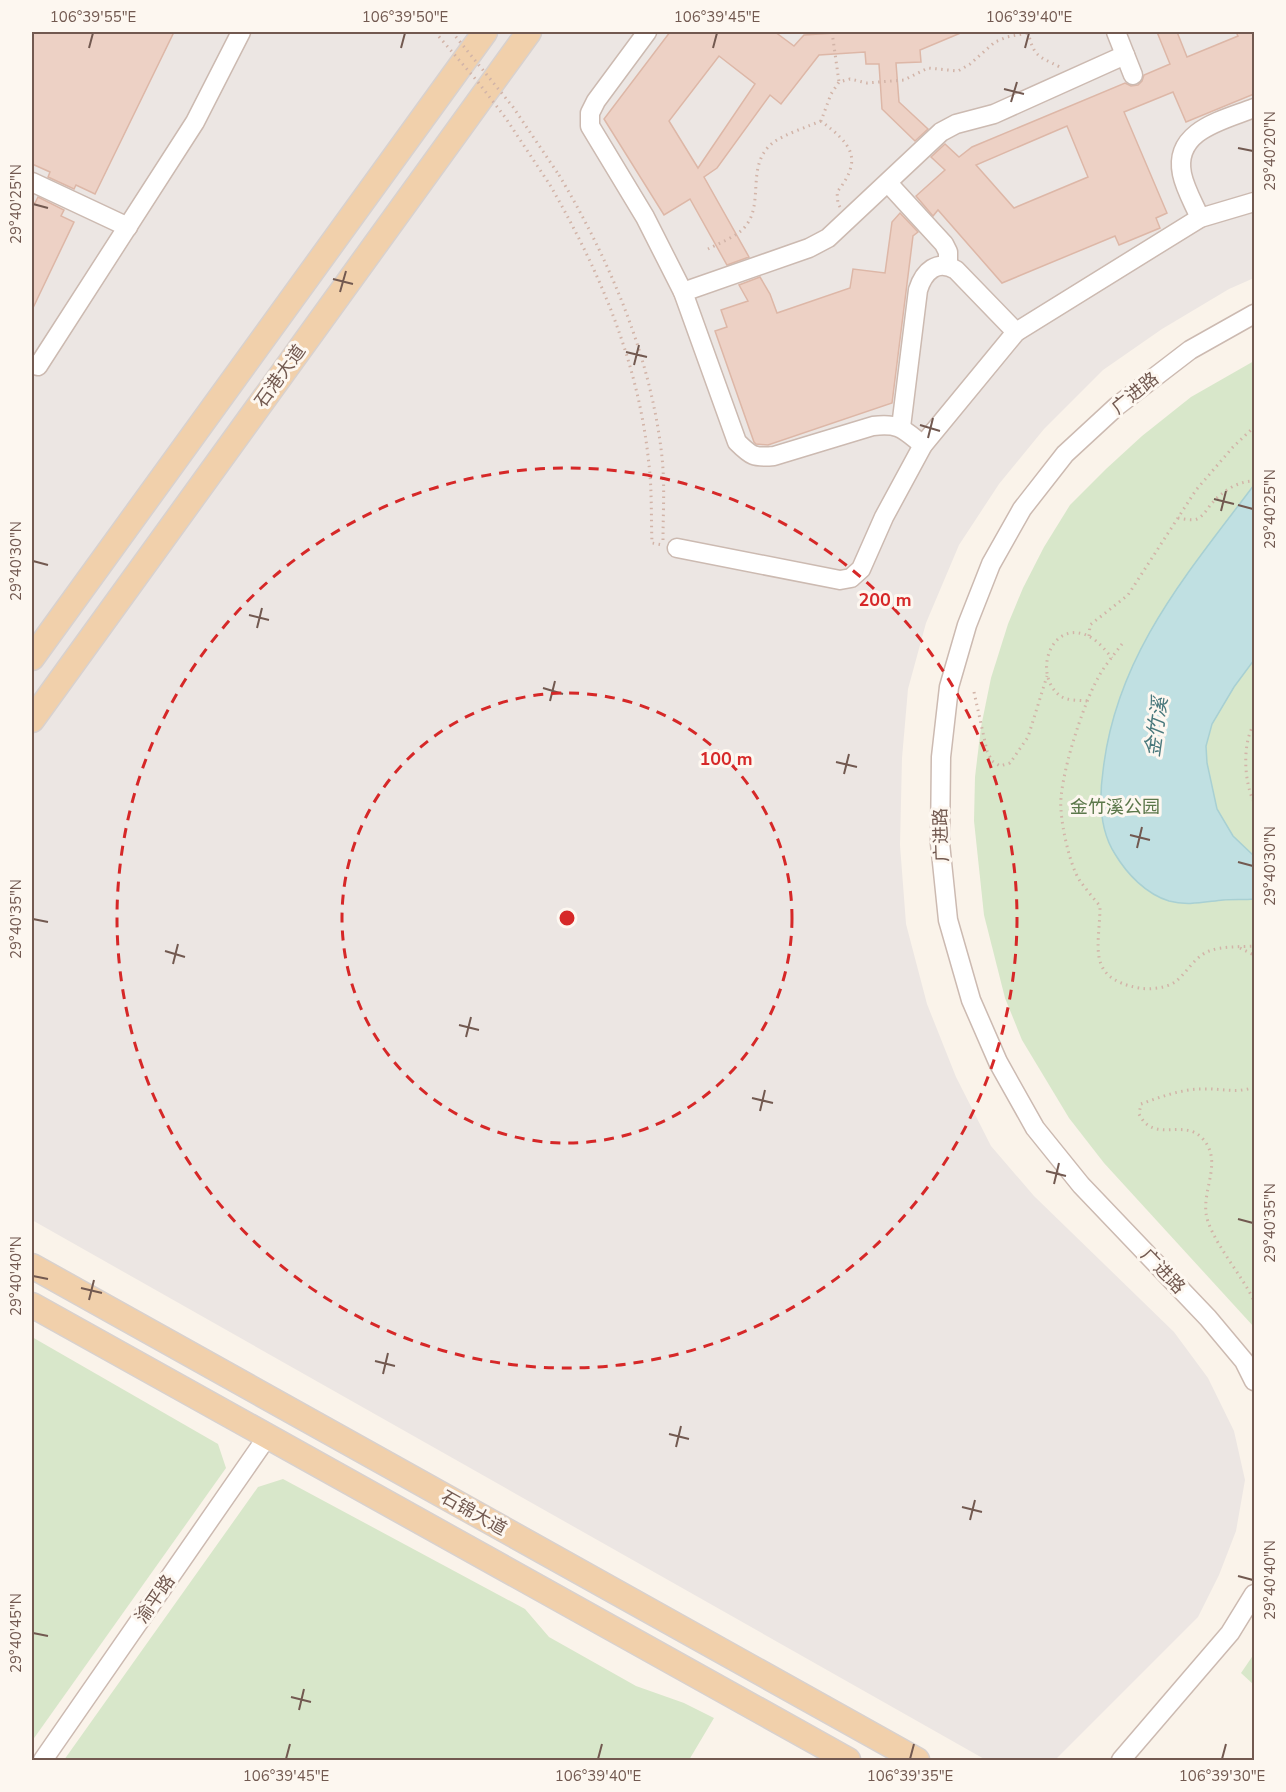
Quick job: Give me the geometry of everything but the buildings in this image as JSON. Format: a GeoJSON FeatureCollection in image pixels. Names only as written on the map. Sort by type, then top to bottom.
{"type":"FeatureCollection","features":[{"type":"Feature","properties":{"kind":"main road","name":"石港大道"},"geometry":{"type":"LineString","coordinates":[[32,658],[485,32]]}},
{"type":"Feature","properties":{"kind":"main road","name":"石港大道"},"geometry":{"type":"LineString","coordinates":[[32,720],[529,32]]}},
{"type":"Feature","properties":{"kind":"main road","name":"石锦大道"},"geometry":{"type":"LineString","coordinates":[[32,1266],[917,1761]]}},
{"type":"Feature","properties":{"kind":"main road","name":"石锦大道"},"geometry":{"type":"LineString","coordinates":[[32,1305],[848,1761]]}},
{"type":"Feature","properties":{"kind":"street"},"geometry":{"type":"LineString","coordinates":[[35,365],[195,122],[241,32]]}},
{"type":"Feature","properties":{"kind":"street"},"geometry":{"type":"LineString","coordinates":[[647,32],[596,101],[590,113],[590,126],[645,217],[683,292],[737,442],[748,454],[761,457],[774,456],[873,426],[889,424],[901,427],[922,445]]}},
{"type":"Feature","properties":{"kind":"street"},"geometry":{"type":"LineString","coordinates":[[1116,32],[1133,75]]}},
{"type":"Feature","properties":{"kind":"street"},"geometry":{"type":"LineString","coordinates":[[683,292],[809,248],[828,238],[941,132],[956,124],[994,114],[1125,55]]}},
{"type":"Feature","properties":{"kind":"street"},"geometry":{"type":"LineString","coordinates":[[1200,218],[1182,176],[1183,152],[1188,140],[1207,127],[1254,108]]}},
{"type":"Feature","properties":{"kind":"street"},"geometry":{"type":"LineString","coordinates":[[32,182],[128,227]]}},
{"type":"Feature","properties":{"kind":"street"},"geometry":{"type":"LineString","coordinates":[[888,183],[944,244],[948,252],[948,265]]}},
{"type":"Feature","properties":{"kind":"street"},"geometry":{"type":"LineString","coordinates":[[677,548],[840,580],[851,578],[861,569],[884,517],[922,445],[1016,332],[1200,218],[1254,202]]}},
{"type":"Feature","properties":{"kind":"street"},"geometry":{"type":"LineString","coordinates":[[901,427],[918,290],[921,280],[929,272],[939,265],[948,265],[956,270],[1016,332]]}},
{"type":"Feature","properties":{"kind":"street","name":"广进路"},"geometry":{"type":"LineString","coordinates":[[1254,314],[1190,350],[1117,406],[1065,454],[1022,509],[991,564],[967,625],[949,687],[941,757],[940,843],[948,920],[971,1000],[998,1062],[1035,1128],[1082,1185],[1208,1318],[1244,1361],[1254,1381]]}},
{"type":"Feature","properties":{"kind":"street","name":"渝平路"},"geometry":{"type":"LineString","coordinates":[[42,1761],[267,1437]]}},
{"type":"Feature","properties":{"kind":"street"},"geometry":{"type":"LineString","coordinates":[[1121,1761],[1230,1633],[1254,1594]]}},
{"type":"Feature","properties":{"kind":"path"},"geometry":{"type":"LineString","coordinates":[[435,32],[492,99],[550,185],[572,223],[613,311],[636,392],[647,447],[650,466],[652,543],[663,545],[662,458],[648,384],[622,302],[602,255],[559,175],[513,107],[452,32]]}},
{"type":"Feature","properties":{"kind":"path"},"geometry":{"type":"LineString","coordinates":[[832,32],[839,82]]}},
{"type":"Feature","properties":{"kind":"path"},"geometry":{"type":"LineString","coordinates":[[708,249],[744,228],[751,216],[756,198],[757,169],[764,154],[774,142],[821,121],[831,94],[839,82],[850,79],[867,83],[904,80],[928,68],[958,71],[970,64],[995,42],[1030,32],[1033,49],[1039,56],[1062,68],[1069,80]]}},
{"type":"Feature","properties":{"kind":"path"},"geometry":{"type":"LineString","coordinates":[[821,121],[839,135],[851,151],[851,167],[837,192],[838,204],[848,219]]}},
{"type":"Feature","properties":{"kind":"path"},"geometry":{"type":"LineString","coordinates":[[1089,636],[1090,625],[1128,595],[1196,490],[1233,447],[1254,427]]}},
{"type":"Feature","properties":{"kind":"path"},"geometry":{"type":"LineString","coordinates":[[1178,518],[1196,519],[1228,489],[1246,481],[1254,481]]}},
{"type":"Feature","properties":{"kind":"path"},"geometry":{"type":"LineString","coordinates":[[974,692],[987,751],[992,761],[1000,766],[1010,763],[1028,737],[1047,675],[1048,651],[1056,640],[1064,635],[1075,633],[1089,636],[1098,642],[1112,658]]}},
{"type":"Feature","properties":{"kind":"path"},"geometry":{"type":"LineString","coordinates":[[1122,644],[1098,677],[1087,701],[1062,790],[1061,810],[1071,860],[1079,880],[1100,906],[1097,946],[1100,961],[1107,974],[1117,982],[1144,989],[1173,983],[1198,958],[1209,951],[1254,946]]}},
{"type":"Feature","properties":{"kind":"path"},"geometry":{"type":"LineString","coordinates":[[1047,675],[1052,686],[1061,696],[1087,701]]}},
{"type":"Feature","properties":{"kind":"path"},"geometry":{"type":"LineString","coordinates":[[1254,724],[1248,744],[1246,769],[1254,802]]}},
{"type":"Feature","properties":{"kind":"path"},"geometry":{"type":"LineString","coordinates":[[1238,947],[1254,956]]}},
{"type":"Feature","properties":{"kind":"path"},"geometry":{"type":"LineString","coordinates":[[1254,1087],[1245,1091],[1232,1092],[1199,1089],[1185,1091],[1141,1104],[1139,1114],[1143,1122],[1154,1129],[1189,1130],[1202,1137],[1211,1150],[1213,1167],[1205,1201],[1206,1216],[1212,1232],[1254,1301]]}},
{"type":"Feature","properties":{"kind":"shaded area"},"geometry":{"type":"Polygon","coordinates":[[[32,32],[1254,32],[1254,278],[1229,289],[1162,329],[1103,370],[1044,429],[999,484],[959,545],[926,623],[908,689],[902,758],[900,845],[906,924],[927,1004],[956,1077],[991,1146],[1034,1196],[1174,1332],[1208,1378],[1234,1431],[1245,1480],[1236,1531],[1219,1575],[1198,1617],[1055,1760],[986,1760],[32,1220],[32,32]]]}},
{"type":"Feature","properties":{"kind":"green space","name":"金竹溪公园"},"geometry":{"type":"Polygon","coordinates":[[[1254,361],[1254,1327],[1104,1163],[1069,1118],[1022,1040],[1005,998],[984,915],[974,821],[975,777],[981,727],[991,678],[1008,624],[1044,547],[1070,505],[1142,436],[1191,397],[1254,361]]]}},
{"type":"Feature","properties":{"kind":"green space"},"geometry":{"type":"Polygon","coordinates":[[[32,1337],[218,1444],[226,1468],[32,1741],[32,1337]]]}},
{"type":"Feature","properties":{"kind":"green space"},"geometry":{"type":"Polygon","coordinates":[[[283,1479],[525,1609],[549,1637],[636,1686],[684,1703],[714,1718],[689,1760],[64,1760],[258,1487],[283,1479]]]}},
{"type":"Feature","properties":{"kind":"green space"},"geometry":{"type":"Polygon","coordinates":[[[1254,1654],[1254,1685],[1241,1673],[1254,1654]]]}},
{"type":"Feature","properties":{"kind":"water","name":"金竹溪"},"geometry":{"type":"Polygon","coordinates":[[[1254,485],[1254,660],[1234,687],[1212,724],[1206,746],[1207,763],[1217,809],[1233,836],[1254,856],[1254,899],[1196,903],[1169,901],[1153,894],[1131,876],[1106,834],[1101,792],[1110,729],[1139,653],[1158,618],[1180,584],[1254,485]]]}}]}
